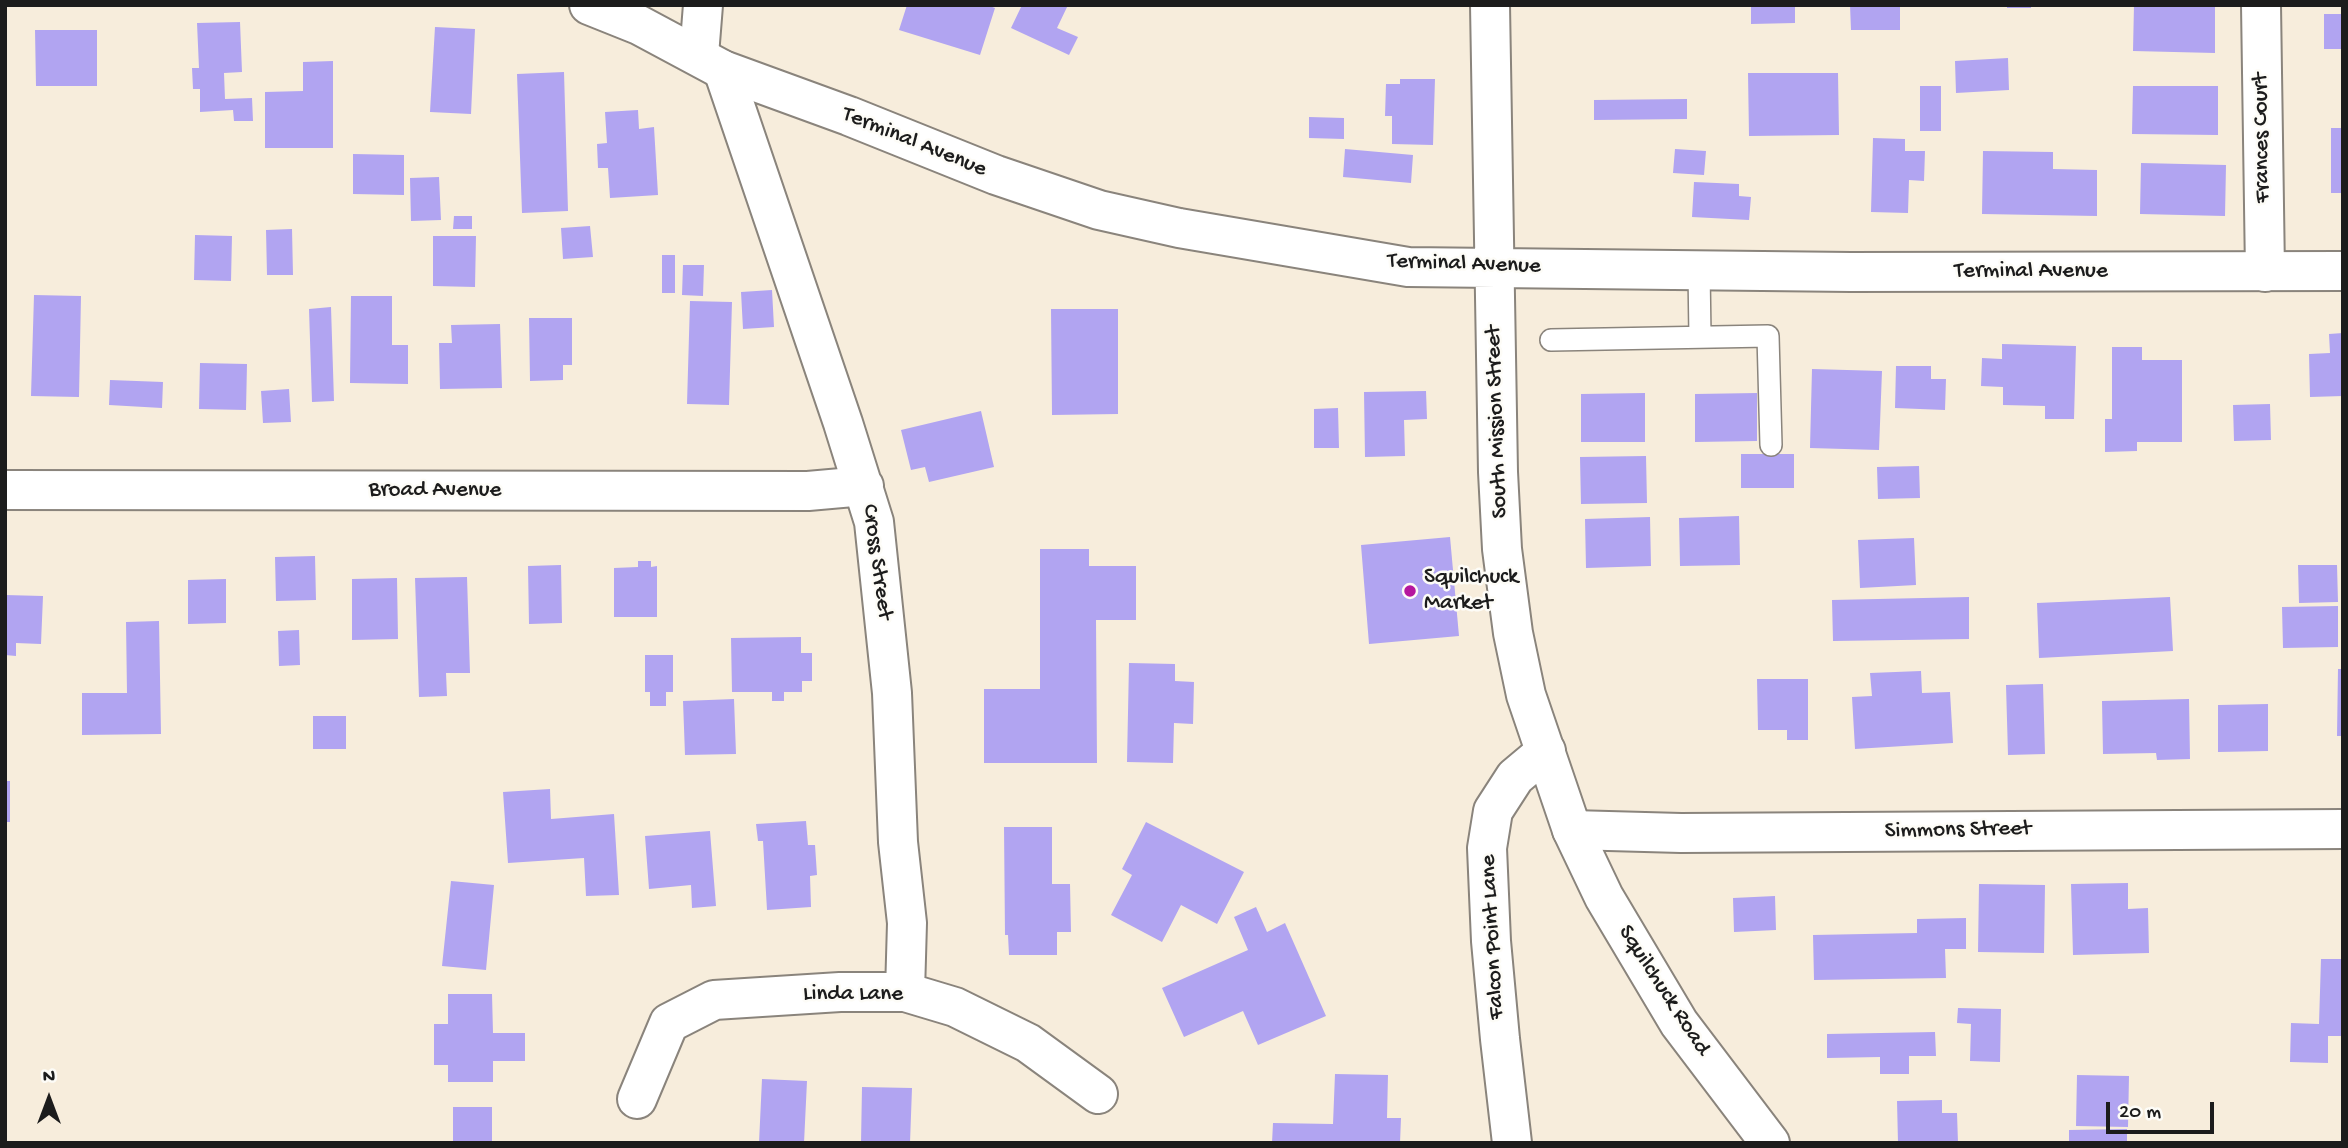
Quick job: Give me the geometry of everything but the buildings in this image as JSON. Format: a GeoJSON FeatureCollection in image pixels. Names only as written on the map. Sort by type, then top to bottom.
{"type":"FeatureCollection","features":[{"type":"Feature","properties":{"kind":"street","name":"Terminal Avenue"},"geometry":{"type":"LineString","coordinates":[[589,5],[639,25],[711,62],[996,175],[1099,209],[1179,228],[1408,267],[2343,271]]}},
{"type":"Feature","properties":{"kind":"street","name":"Cross Street"},"geometry":{"type":"LineString","coordinates":[[703,5],[711,62],[864,486],[874,522],[892,693],[898,842],[907,923],[905,992]]}},
{"type":"Feature","properties":{"kind":"street","name":"South Mission Street"},"geometry":{"type":"LineString","coordinates":[[1490,5],[1493,269],[1502,549],[1513,633],[1526,695],[1572,830]]}},
{"type":"Feature","properties":{"kind":"street","name":"Frances Court"},"geometry":{"type":"LineString","coordinates":[[2260,5],[2265,272]]}},
{"type":"Feature","properties":{"kind":"street","name":"Broad Avenue"},"geometry":{"type":"LineString","coordinates":[[5,490],[808,491],[864,486]]}},
{"type":"Feature","properties":{"kind":"street","name":"Falcon Point Lane"},"geometry":{"type":"LineString","coordinates":[[1512,1143],[1496,990],[1487,848],[1493,811],[1515,777],[1546,751]]}},
{"type":"Feature","properties":{"kind":"street","name":"Simmons Street"},"geometry":{"type":"LineString","coordinates":[[1572,830],[1681,833],[2343,829]]}},
{"type":"Feature","properties":{"kind":"street","name":"Squilchuck Road"},"geometry":{"type":"LineString","coordinates":[[1572,830],[1604,897],[1672,1013],[1770,1143]]}},
{"type":"Feature","properties":{"kind":"street","name":"Linda Lane"},"geometry":{"type":"LineString","coordinates":[[637,1099],[669,1023],[714,1000],[840,992],[905,992],[955,1007],[1028,1043],[1098,1094]]}},
{"type":"Feature","properties":{"kind":"lane"},"geometry":{"type":"LineString","coordinates":[[1699,270],[1700,337]]}},
{"type":"Feature","properties":{"kind":"lane"},"geometry":{"type":"LineString","coordinates":[[1551,340],[1768,336],[1770,445]]}},
{"type":"Feature","properties":{"kind":"place","name":"Squilchuck Market"},"geometry":{"type":"Point","coordinates":[1410,591]}}]}
